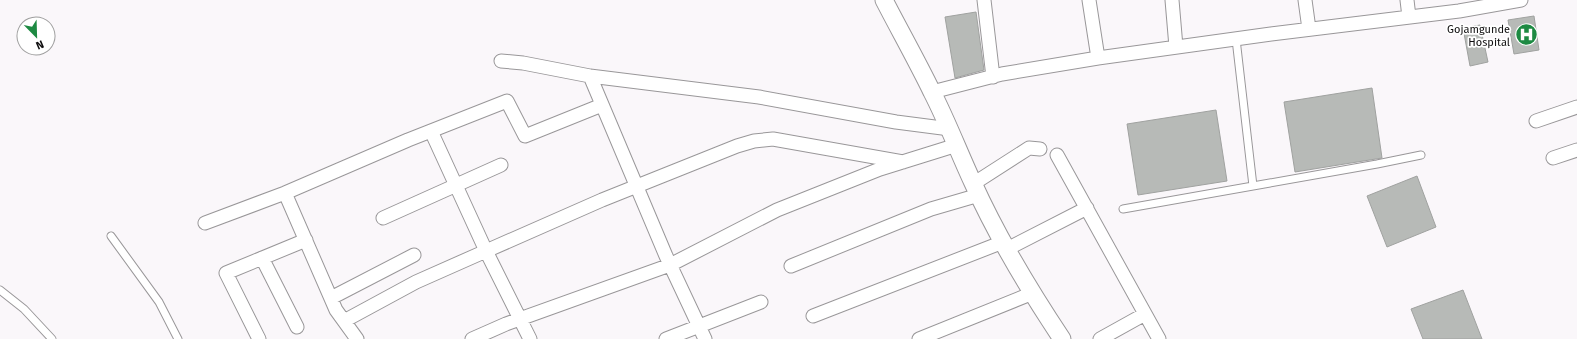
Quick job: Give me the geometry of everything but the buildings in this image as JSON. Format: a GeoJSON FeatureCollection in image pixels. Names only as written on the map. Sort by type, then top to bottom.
{"type":"FeatureCollection","features":[{"type":"Feature","properties":{"kind":"street"},"geometry":{"type":"LineString","coordinates":[[884,0],[932,92],[976,189],[1005,246],[1062,339]]}},
{"type":"Feature","properties":{"kind":"street"},"geometry":{"type":"LineString","coordinates":[[984,0],[993,77]]}},
{"type":"Feature","properties":{"kind":"street"},"geometry":{"type":"LineString","coordinates":[[1088,0],[1098,58]]}},
{"type":"Feature","properties":{"kind":"street"},"geometry":{"type":"LineString","coordinates":[[1172,0],[1176,47]]}},
{"type":"Feature","properties":{"kind":"street"},"geometry":{"type":"LineString","coordinates":[[1304,0],[1309,29]]}},
{"type":"Feature","properties":{"kind":"street"},"geometry":{"type":"LineString","coordinates":[[1407,0],[1410,17]]}},
{"type":"Feature","properties":{"kind":"street"},"geometry":{"type":"LineString","coordinates":[[932,92],[993,77],[1098,58],[1309,29],[1459,11],[1521,0]]}},
{"type":"Feature","properties":{"kind":"street"},"geometry":{"type":"LineString","coordinates":[[501,61],[523,63],[590,76],[760,97],[896,122],[950,129]]}},
{"type":"Feature","properties":{"kind":"street"},"geometry":{"type":"LineString","coordinates":[[590,76],[670,264],[705,339]]}},
{"type":"Feature","properties":{"kind":"street"},"geometry":{"type":"LineString","coordinates":[[205,223],[285,193],[431,131],[507,101],[525,136],[602,105]]}},
{"type":"Feature","properties":{"kind":"street"},"geometry":{"type":"LineString","coordinates":[[1536,121],[1577,107]]}},
{"type":"Feature","properties":{"kind":"street"},"geometry":{"type":"LineString","coordinates":[[431,131],[486,250],[521,318],[530,339]]}},
{"type":"Feature","properties":{"kind":"street"},"geometry":{"type":"LineString","coordinates":[[344,321],[416,282],[486,250],[636,186],[737,146],[754,141],[773,139],[903,162]]}},
{"type":"Feature","properties":{"kind":"street"},"geometry":{"type":"LineString","coordinates":[[472,339],[521,318],[670,264],[776,210],[880,169],[957,145]]}},
{"type":"Feature","properties":{"kind":"street"},"geometry":{"type":"LineString","coordinates":[[791,266],[976,189],[1029,148],[1040,149]]}},
{"type":"Feature","properties":{"kind":"street"},"geometry":{"type":"LineString","coordinates":[[1553,158],[1577,150]]}},
{"type":"Feature","properties":{"kind":"street"},"geometry":{"type":"LineString","coordinates":[[1056,155],[1159,339]]}},
{"type":"Feature","properties":{"kind":"street"},"geometry":{"type":"LineString","coordinates":[[383,218],[501,165]]}},
{"type":"Feature","properties":{"kind":"street"},"geometry":{"type":"LineString","coordinates":[[285,193],[336,310],[357,339]]}},
{"type":"Feature","properties":{"kind":"street"},"geometry":{"type":"LineString","coordinates":[[813,316],[1005,246],[1087,208]]}},
{"type":"Feature","properties":{"kind":"street"},"geometry":{"type":"LineString","coordinates":[[259,339],[226,273],[306,240]]}},
{"type":"Feature","properties":{"kind":"street"},"geometry":{"type":"LineString","coordinates":[[331,298],[414,255]]}},
{"type":"Feature","properties":{"kind":"street"},"geometry":{"type":"LineString","coordinates":[[262,258],[297,327]]}},
{"type":"Feature","properties":{"kind":"street"},"geometry":{"type":"LineString","coordinates":[[919,339],[1033,293]]}},
{"type":"Feature","properties":{"kind":"street"},"geometry":{"type":"LineString","coordinates":[[666,339],[761,302]]}},
{"type":"Feature","properties":{"kind":"street"},"geometry":{"type":"LineString","coordinates":[[1100,339],[1145,314]]}},
{"type":"Feature","properties":{"kind":"lane"},"geometry":{"type":"LineString","coordinates":[[1236,39],[1253,186]]}},
{"type":"Feature","properties":{"kind":"lane"},"geometry":{"type":"LineString","coordinates":[[1123,208],[1421,155]]}},
{"type":"Feature","properties":{"kind":"lane"},"geometry":{"type":"LineString","coordinates":[[111,236],[159,302],[178,339]]}},
{"type":"Feature","properties":{"kind":"lane"},"geometry":{"type":"LineString","coordinates":[[0,290],[24,309],[52,339]]}},
{"type":"Feature","properties":{"kind":"place","name":"Gojamgunde Hospital"},"geometry":{"type":"Point","coordinates":[1526,35]}}]}
